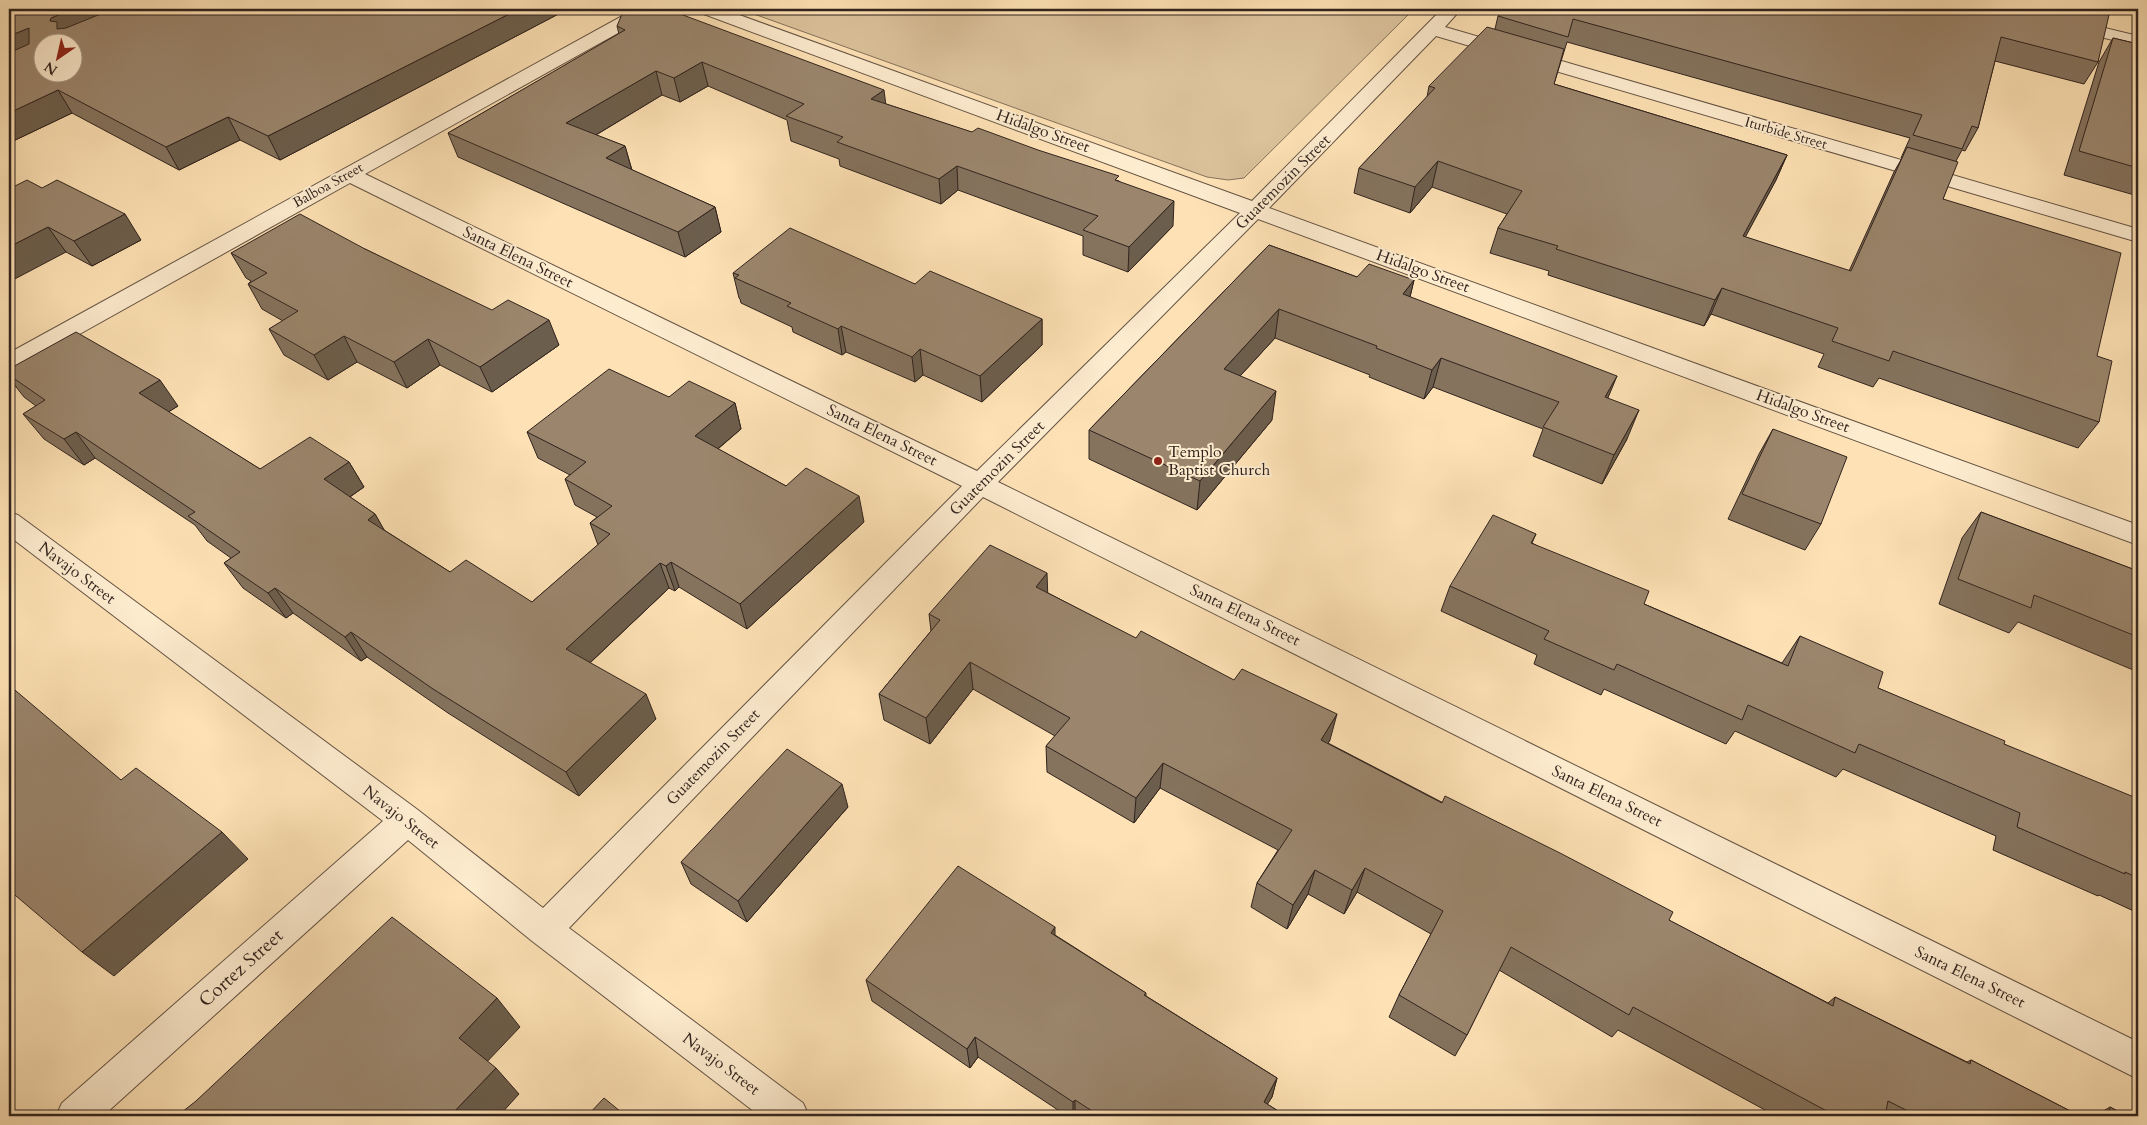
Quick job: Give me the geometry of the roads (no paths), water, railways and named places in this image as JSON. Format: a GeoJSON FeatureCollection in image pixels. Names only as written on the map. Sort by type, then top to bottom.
{"type":"FeatureCollection","features":[{"type":"Feature","properties":{"kind":"street","name":"Balboa Street"},"geometry":{"type":"LineString","coordinates":[[9,363],[648,9]]}},
{"type":"Feature","properties":{"kind":"street","name":"Hidalgo Street"},"geometry":{"type":"LineString","coordinates":[[707,9],[1256,209],[2138,535]]}},
{"type":"Feature","properties":{"kind":"street","name":"Guatemozin Street"},"geometry":{"type":"LineString","coordinates":[[544,930],[980,484],[1256,209],[1452,9]]}},
{"type":"Feature","properties":{"kind":"street"},"geometry":{"type":"LineString","coordinates":[[2006,9],[2137,36]]}},
{"type":"Feature","properties":{"kind":"street","name":"Iturbide Street"},"geometry":{"type":"LineString","coordinates":[[1433,29],[2138,236]]}},
{"type":"Feature","properties":{"kind":"street","name":"Santa Elena Street"},"geometry":{"type":"LineString","coordinates":[[349,174],[980,484],[2138,1060]]}},
{"type":"Feature","properties":{"kind":"street","name":"Navajo Street"},"geometry":{"type":"LineString","coordinates":[[9,522],[407,820],[544,930],[790,1116]]}},
{"type":"Feature","properties":{"kind":"street","name":"Cortez Street"},"geometry":{"type":"LineString","coordinates":[[75,1116],[407,820]]}},
{"type":"Feature","properties":{"kind":"place","name":"Templo Baptist Church"},"geometry":{"type":"Point","coordinates":[1158,461]}}]}
